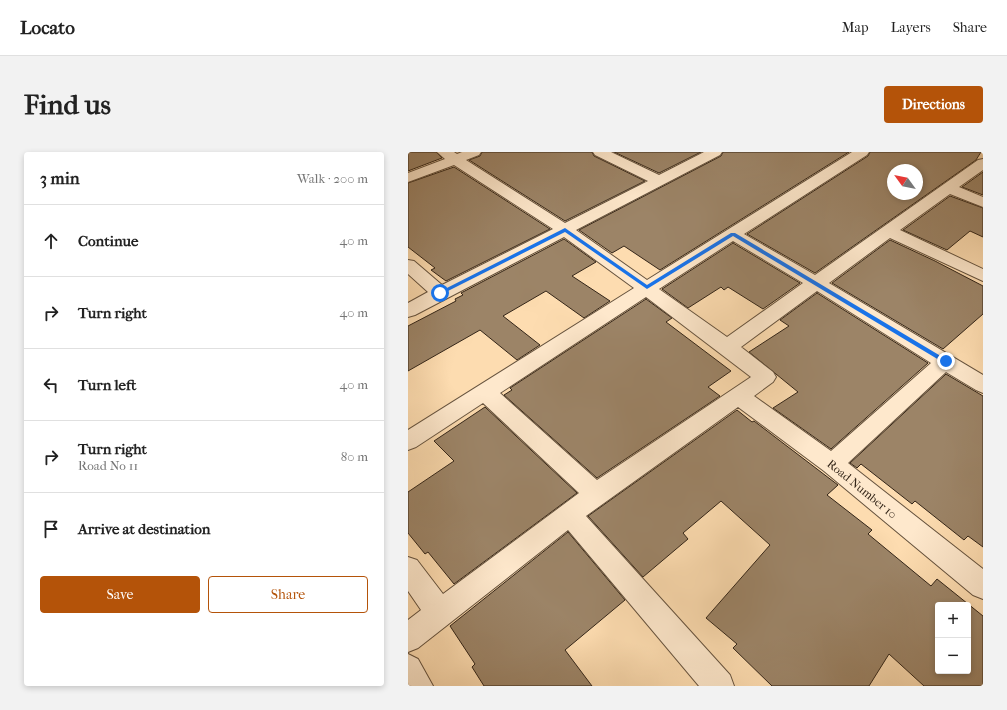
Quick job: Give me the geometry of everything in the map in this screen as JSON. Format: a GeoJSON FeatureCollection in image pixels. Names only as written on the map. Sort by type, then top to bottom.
{"type":"FeatureCollection","features":[{"type":"Feature","properties":{"kind":"street"},"geometry":{"type":"LineString","coordinates":[[600,152],[658,180]]}},
{"type":"Feature","properties":{"kind":"street"},"geometry":{"type":"LineString","coordinates":[[408,311],[658,180],[715,152]]}},
{"type":"Feature","properties":{"kind":"street"},"geometry":{"type":"LineString","coordinates":[[408,441],[862,152]]}},
{"type":"Feature","properties":{"kind":"street"},"geometry":{"type":"LineString","coordinates":[[408,178],[458,155],[647,288],[766,377],[596,494],[408,638]]}},
{"type":"Feature","properties":{"kind":"street"},"geometry":{"type":"LineString","coordinates":[[727,347],[983,163]]}},
{"type":"Feature","properties":{"kind":"street"},"geometry":{"type":"LineString","coordinates":[[949,188],[983,202]]}},
{"type":"Feature","properties":{"kind":"street"},"geometry":{"type":"LineString","coordinates":[[889,231],[983,276]]}},
{"type":"Feature","properties":{"kind":"street"},"geometry":{"type":"LineString","coordinates":[[733,234],[946,361],[983,385]]}},
{"type":"Feature","properties":{"kind":"street"},"geometry":{"type":"LineString","coordinates":[[408,265],[440,293]]}},
{"type":"Feature","properties":{"kind":"street"},"geometry":{"type":"LineString","coordinates":[[832,464],[946,361]]}},
{"type":"Feature","properties":{"kind":"street"},"geometry":{"type":"LineString","coordinates":[[485,392],[596,494]]}},
{"type":"Feature","properties":{"kind":"street","name":"Road Number 10"},"geometry":{"type":"LineString","coordinates":[[738,396],[832,464],[983,586]]}},
{"type":"Feature","properties":{"kind":"street"},"geometry":{"type":"LineString","coordinates":[[569,514],[719,686]]}},
{"type":"Feature","properties":{"kind":"street"},"geometry":{"type":"LineString","coordinates":[[408,569],[440,613]]}},
{"type":"Feature","properties":{"kind":"street"},"geometry":{"type":"LineString","coordinates":[[408,669],[418,686]]}},
{"type":"Feature","properties":{"kind":"building"},"geometry":{"type":"Polygon","coordinates":[[[408,152],[436,152],[442,158],[408,171],[408,152]]]}},
{"type":"Feature","properties":{"kind":"building"},"geometry":{"type":"Polygon","coordinates":[[[482,152],[592,152],[594,156],[645,181],[565,221],[469,160],[480,156],[482,152]]]}},
{"type":"Feature","properties":{"kind":"building"},"geometry":{"type":"Polygon","coordinates":[[[614,152],[701,152],[659,173],[614,152]]]}},
{"type":"Feature","properties":{"kind":"building"},"geometry":{"type":"Polygon","coordinates":[[[723,152],[849,152],[660,270],[624,246],[612,253],[579,230],[721,156],[723,152]]]}},
{"type":"Feature","properties":{"kind":"building"},"geometry":{"type":"Polygon","coordinates":[[[870,152],[981,152],[976,160],[923,197],[923,164],[887,164],[887,200],[919,200],[815,273],[747,234],[868,156],[870,152]]]}},
{"type":"Feature","properties":{"kind":"building"},"geometry":{"type":"Polygon","coordinates":[[[454,167],[550,229],[446,281],[431,270],[435,268],[408,247],[408,183],[454,167]]]}},
{"type":"Feature","properties":{"kind":"building"},"geometry":{"type":"Polygon","coordinates":[[[983,172],[983,195],[962,187],[983,172]]]}},
{"type":"Feature","properties":{"kind":"building"},"geometry":{"type":"Polygon","coordinates":[[[950,196],[983,208],[983,237],[970,231],[947,250],[903,230],[950,196]]]}},
{"type":"Feature","properties":{"kind":"building"},"geometry":{"type":"Polygon","coordinates":[[[564,239],[596,262],[572,276],[610,301],[584,318],[546,291],[503,316],[540,345],[517,360],[480,330],[408,371],[408,326],[456,301],[455,299],[463,295],[461,293],[564,239]]]}},
{"type":"Feature","properties":{"kind":"building"},"geometry":{"type":"Polygon","coordinates":[[[890,240],[983,286],[983,314],[943,349],[832,283],[890,240]]]}},
{"type":"Feature","properties":{"kind":"building"},"geometry":{"type":"Polygon","coordinates":[[[733,243],[800,283],[763,309],[728,287],[724,290],[721,287],[688,308],[662,289],[733,243]]]}},
{"type":"Feature","properties":{"kind":"building"},"geometry":{"type":"Polygon","coordinates":[[[817,293],[928,363],[831,449],[773,408],[798,392],[749,352],[789,326],[780,320],[817,293]]]}},
{"type":"Feature","properties":{"kind":"building"},"geometry":{"type":"Polygon","coordinates":[[[646,299],[672,318],[666,322],[731,371],[708,387],[720,396],[597,478],[504,395],[512,390],[510,388],[646,299]]]}},
{"type":"Feature","properties":{"kind":"building"},"geometry":{"type":"Polygon","coordinates":[[[946,374],[983,396],[983,547],[968,536],[964,540],[915,501],[912,504],[861,464],[857,468],[850,463],[946,374]]]}},
{"type":"Feature","properties":{"kind":"building"},"geometry":{"type":"Polygon","coordinates":[[[485,407],[577,493],[454,584],[428,552],[425,554],[408,533],[408,492],[454,461],[434,441],[485,407]]]}},
{"type":"Feature","properties":{"kind":"building"},"geometry":{"type":"Polygon","coordinates":[[[737,410],[752,422],[754,421],[838,485],[827,495],[872,530],[868,534],[931,586],[937,579],[966,602],[935,602],[935,674],[971,674],[971,606],[983,616],[983,686],[924,686],[889,654],[869,686],[772,686],[733,648],[737,644],[706,618],[770,545],[721,501],[683,533],[688,539],[643,577],[588,516],[737,410]]]}},
{"type":"Feature","properties":{"kind":"building"},"geometry":{"type":"Polygon","coordinates":[[[568,532],[625,600],[565,650],[592,686],[484,686],[472,667],[475,664],[450,626],[568,532]]]}},
{"type":"Feature","properties":{"kind":"route"},"geometry":{"type":"LineString","coordinates":[[440,293],[565,230],[647,288],[733,234],[946,361]]}}]}
